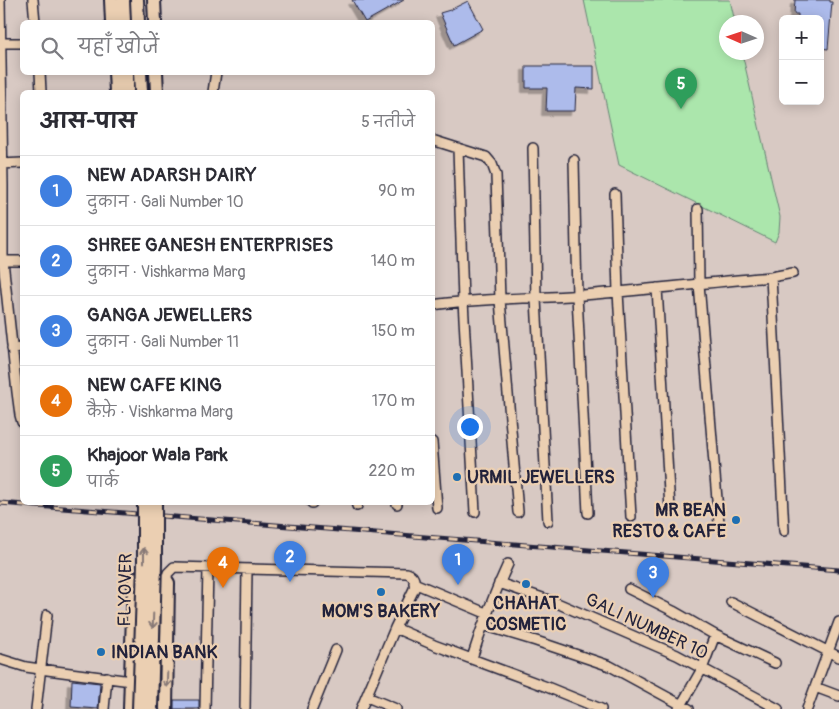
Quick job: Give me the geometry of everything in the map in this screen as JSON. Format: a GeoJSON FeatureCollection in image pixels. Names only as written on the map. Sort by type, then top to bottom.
{"type":"FeatureCollection","features":[{"type":"Feature","properties":{"kind":"main road"},"geometry":{"type":"LineString","coordinates":[[111,0],[112,20]]}},
{"type":"Feature","properties":{"kind":"main road"},"geometry":{"type":"LineString","coordinates":[[124,0],[124,20]]}},
{"type":"Feature","properties":{"kind":"main road"},"geometry":{"type":"LineString","coordinates":[[138,0],[138,20]]}},
{"type":"Feature","properties":{"kind":"main road"},"geometry":{"type":"LineString","coordinates":[[154,0],[155,20]]}},
{"type":"Feature","properties":{"kind":"main road"},"geometry":{"type":"LineString","coordinates":[[115,75],[116,90]]}},
{"type":"Feature","properties":{"kind":"main road"},"geometry":{"type":"LineString","coordinates":[[126,75],[127,90]]}},
{"type":"Feature","properties":{"kind":"main road"},"geometry":{"type":"LineString","coordinates":[[140,75],[141,90]]}},
{"type":"Feature","properties":{"kind":"main road"},"geometry":{"type":"LineString","coordinates":[[156,75],[157,90]]}},
{"type":"Feature","properties":{"kind":"main road","name":"FLYOVER"},"geometry":{"type":"LineString","coordinates":[[139,709],[144,505]]}},
{"type":"Feature","properties":{"kind":"main road","name":"FLYOVER"},"geometry":{"type":"LineString","coordinates":[[152,709],[155,505]]}},
{"type":"Feature","properties":{"kind":"main road"},"geometry":{"type":"LineString","coordinates":[[130,709],[134,582],[139,577],[166,580],[168,583],[166,709]]}},
{"type":"Feature","properties":{"kind":"main road"},"geometry":{"type":"LineString","coordinates":[[144,709],[150,670],[152,709]]}},
{"type":"Feature","properties":{"kind":"street"},"geometry":{"type":"LineString","coordinates":[[0,0],[2,261],[12,349],[20,391],[20,415]]}},
{"type":"Feature","properties":{"kind":"street"},"geometry":{"type":"LineString","coordinates":[[33,0],[35,20]]}},
{"type":"Feature","properties":{"kind":"street"},"geometry":{"type":"LineString","coordinates":[[1,43],[20,43]]}},
{"type":"Feature","properties":{"kind":"street"},"geometry":{"type":"LineString","coordinates":[[40,75],[41,90]]}},
{"type":"Feature","properties":{"kind":"street"},"geometry":{"type":"LineString","coordinates":[[213,90],[216,75]]}},
{"type":"Feature","properties":{"kind":"street"},"geometry":{"type":"LineString","coordinates":[[435,141],[486,157],[492,164],[496,175],[500,300],[518,512]]}},
{"type":"Feature","properties":{"kind":"street"},"geometry":{"type":"LineString","coordinates":[[458,148],[463,301],[475,512]]}},
{"type":"Feature","properties":{"kind":"street"},"geometry":{"type":"LineString","coordinates":[[533,148],[536,298],[548,521]]}},
{"type":"Feature","properties":{"kind":"street"},"geometry":{"type":"LineString","coordinates":[[574,160],[577,296],[588,514]]}},
{"type":"Feature","properties":{"kind":"street"},"geometry":{"type":"LineString","coordinates":[[1,164],[20,163]]}},
{"type":"Feature","properties":{"kind":"street"},"geometry":{"type":"LineString","coordinates":[[615,194],[618,292],[631,517]]}},
{"type":"Feature","properties":{"kind":"street"},"geometry":{"type":"LineString","coordinates":[[698,210],[699,284],[719,523]]}},
{"type":"Feature","properties":{"kind":"street"},"geometry":{"type":"LineString","coordinates":[[2,261],[20,261]]}},
{"type":"Feature","properties":{"kind":"street"},"geometry":{"type":"LineString","coordinates":[[435,304],[577,296],[793,273]]}},
{"type":"Feature","properties":{"kind":"street"},"geometry":{"type":"LineString","coordinates":[[770,276],[784,531]]}},
{"type":"Feature","properties":{"kind":"street"},"geometry":{"type":"LineString","coordinates":[[657,288],[670,508]]}},
{"type":"Feature","properties":{"kind":"street"},"geometry":{"type":"LineString","coordinates":[[12,349],[20,348]]}},
{"type":"Feature","properties":{"kind":"street"},"geometry":{"type":"LineString","coordinates":[[435,482],[437,508]]}},
{"type":"Feature","properties":{"kind":"street"},"geometry":{"type":"LineString","coordinates":[[472,658],[499,583],[508,564]]}},
{"type":"Feature","properties":{"kind":"street"},"geometry":{"type":"LineString","coordinates":[[166,580],[168,573],[174,567],[407,573],[414,578],[414,588],[361,709]]}},
{"type":"Feature","properties":{"kind":"street"},"geometry":{"type":"LineString","coordinates":[[205,709],[208,568]]}},
{"type":"Feature","properties":{"kind":"street"},"geometry":{"type":"LineString","coordinates":[[245,709],[247,570]]}},
{"type":"Feature","properties":{"kind":"street"},"geometry":{"type":"LineString","coordinates":[[414,583],[488,614]]}},
{"type":"Feature","properties":{"kind":"street","name":"GALI NUMBER 10"},"geometry":{"type":"LineString","coordinates":[[499,583],[557,603],[677,655],[778,709]]}},
{"type":"Feature","properties":{"kind":"street"},"geometry":{"type":"LineString","coordinates":[[629,589],[715,635],[775,663]]}},
{"type":"Feature","properties":{"kind":"street"},"geometry":{"type":"LineString","coordinates":[[730,602],[839,657]]}},
{"type":"Feature","properties":{"kind":"street"},"geometry":{"type":"LineString","coordinates":[[36,709],[47,615]]}},
{"type":"Feature","properties":{"kind":"street"},"geometry":{"type":"LineString","coordinates":[[807,709],[839,622]]}},
{"type":"Feature","properties":{"kind":"street"},"geometry":{"type":"LineString","coordinates":[[483,625],[610,666],[683,708],[702,669],[715,635]]}},
{"type":"Feature","properties":{"kind":"street"},"geometry":{"type":"LineString","coordinates":[[395,628],[434,645],[548,687],[601,709]]}},
{"type":"Feature","properties":{"kind":"street"},"geometry":{"type":"LineString","coordinates":[[312,709],[336,650]]}},
{"type":"Feature","properties":{"kind":"street"},"geometry":{"type":"LineString","coordinates":[[0,659],[26,667],[131,680]]}},
{"type":"Feature","properties":{"kind":"street"},"geometry":{"type":"LineString","coordinates":[[104,709],[107,677]]}},
{"type":"Feature","properties":{"kind":"street"},"geometry":{"type":"LineString","coordinates":[[815,687],[839,696]]}},
{"type":"Feature","properties":{"kind":"street"},"geometry":{"type":"LineString","coordinates":[[366,696],[396,709]]}},
{"type":"Feature","properties":{"kind":"green space"},"geometry":{"type":"Polygon","coordinates":[[[584,0],[730,0],[733,15],[719,15],[719,60],[744,60],[780,217],[779,232],[775,242],[619,165],[584,0]]]}},
{"type":"Feature","properties":{"kind":"building"},"geometry":{"type":"Polygon","coordinates":[[[352,0],[404,0],[369,20],[364,20],[352,0]]]}},
{"type":"Feature","properties":{"kind":"building"},"geometry":{"type":"Polygon","coordinates":[[[795,0],[830,0],[832,2],[828,49],[824,48],[824,15],[794,14],[795,0]]]}},
{"type":"Feature","properties":{"kind":"building"},"geometry":{"type":"Polygon","coordinates":[[[468,1],[483,29],[454,45],[440,13],[468,1]]]}},
{"type":"Feature","properties":{"kind":"building"},"geometry":{"type":"Polygon","coordinates":[[[526,66],[594,66],[594,89],[576,88],[575,111],[546,111],[547,88],[526,88],[526,66]]]}},
{"type":"Feature","properties":{"kind":"building"},"geometry":{"type":"Polygon","coordinates":[[[72,680],[100,683],[98,709],[71,707],[72,680]]]}},
{"type":"Feature","properties":{"kind":"building"},"geometry":{"type":"Polygon","coordinates":[[[174,700],[199,700],[199,709],[174,709],[174,700]]]}},
{"type":"Feature","properties":{"kind":"railway"},"geometry":{"type":"LineString","coordinates":[[0,503],[20,505]]}},
{"type":"Feature","properties":{"kind":"railway"},"geometry":{"type":"LineString","coordinates":[[25,505],[839,570]]}},
{"type":"Feature","properties":{"kind":"place","name":"Khajoor Wala Park"},"geometry":{"type":"Point","coordinates":[681,109]}},
{"type":"Feature","properties":{"kind":"place","name":"URMIL JEWELLERS"},"geometry":{"type":"Point","coordinates":[457,477]}},
{"type":"Feature","properties":{"kind":"place","name":"MR BEAN RESTO & CAFE"},"geometry":{"type":"Point","coordinates":[736,520]}},
{"type":"Feature","properties":{"kind":"place","name":"SHREE GANESH ENTERPRISES"},"geometry":{"type":"Point","coordinates":[290,582]}},
{"type":"Feature","properties":{"kind":"place","name":"CHAHAT COSMETIC"},"geometry":{"type":"Point","coordinates":[526,584]}},
{"type":"Feature","properties":{"kind":"place","name":"NEW ADARSH DAIRY"},"geometry":{"type":"Point","coordinates":[458,585]}},
{"type":"Feature","properties":{"kind":"place","name":"NEW CAFE KING"},"geometry":{"type":"Point","coordinates":[223,588]}},
{"type":"Feature","properties":{"kind":"place","name":"MOM'S BAKERY"},"geometry":{"type":"Point","coordinates":[381,592]}},
{"type":"Feature","properties":{"kind":"place","name":"GANGA JEWELLERS"},"geometry":{"type":"Point","coordinates":[653,598]}},
{"type":"Feature","properties":{"kind":"place","name":"INDIAN BANK"},"geometry":{"type":"Point","coordinates":[101,652]}}]}
